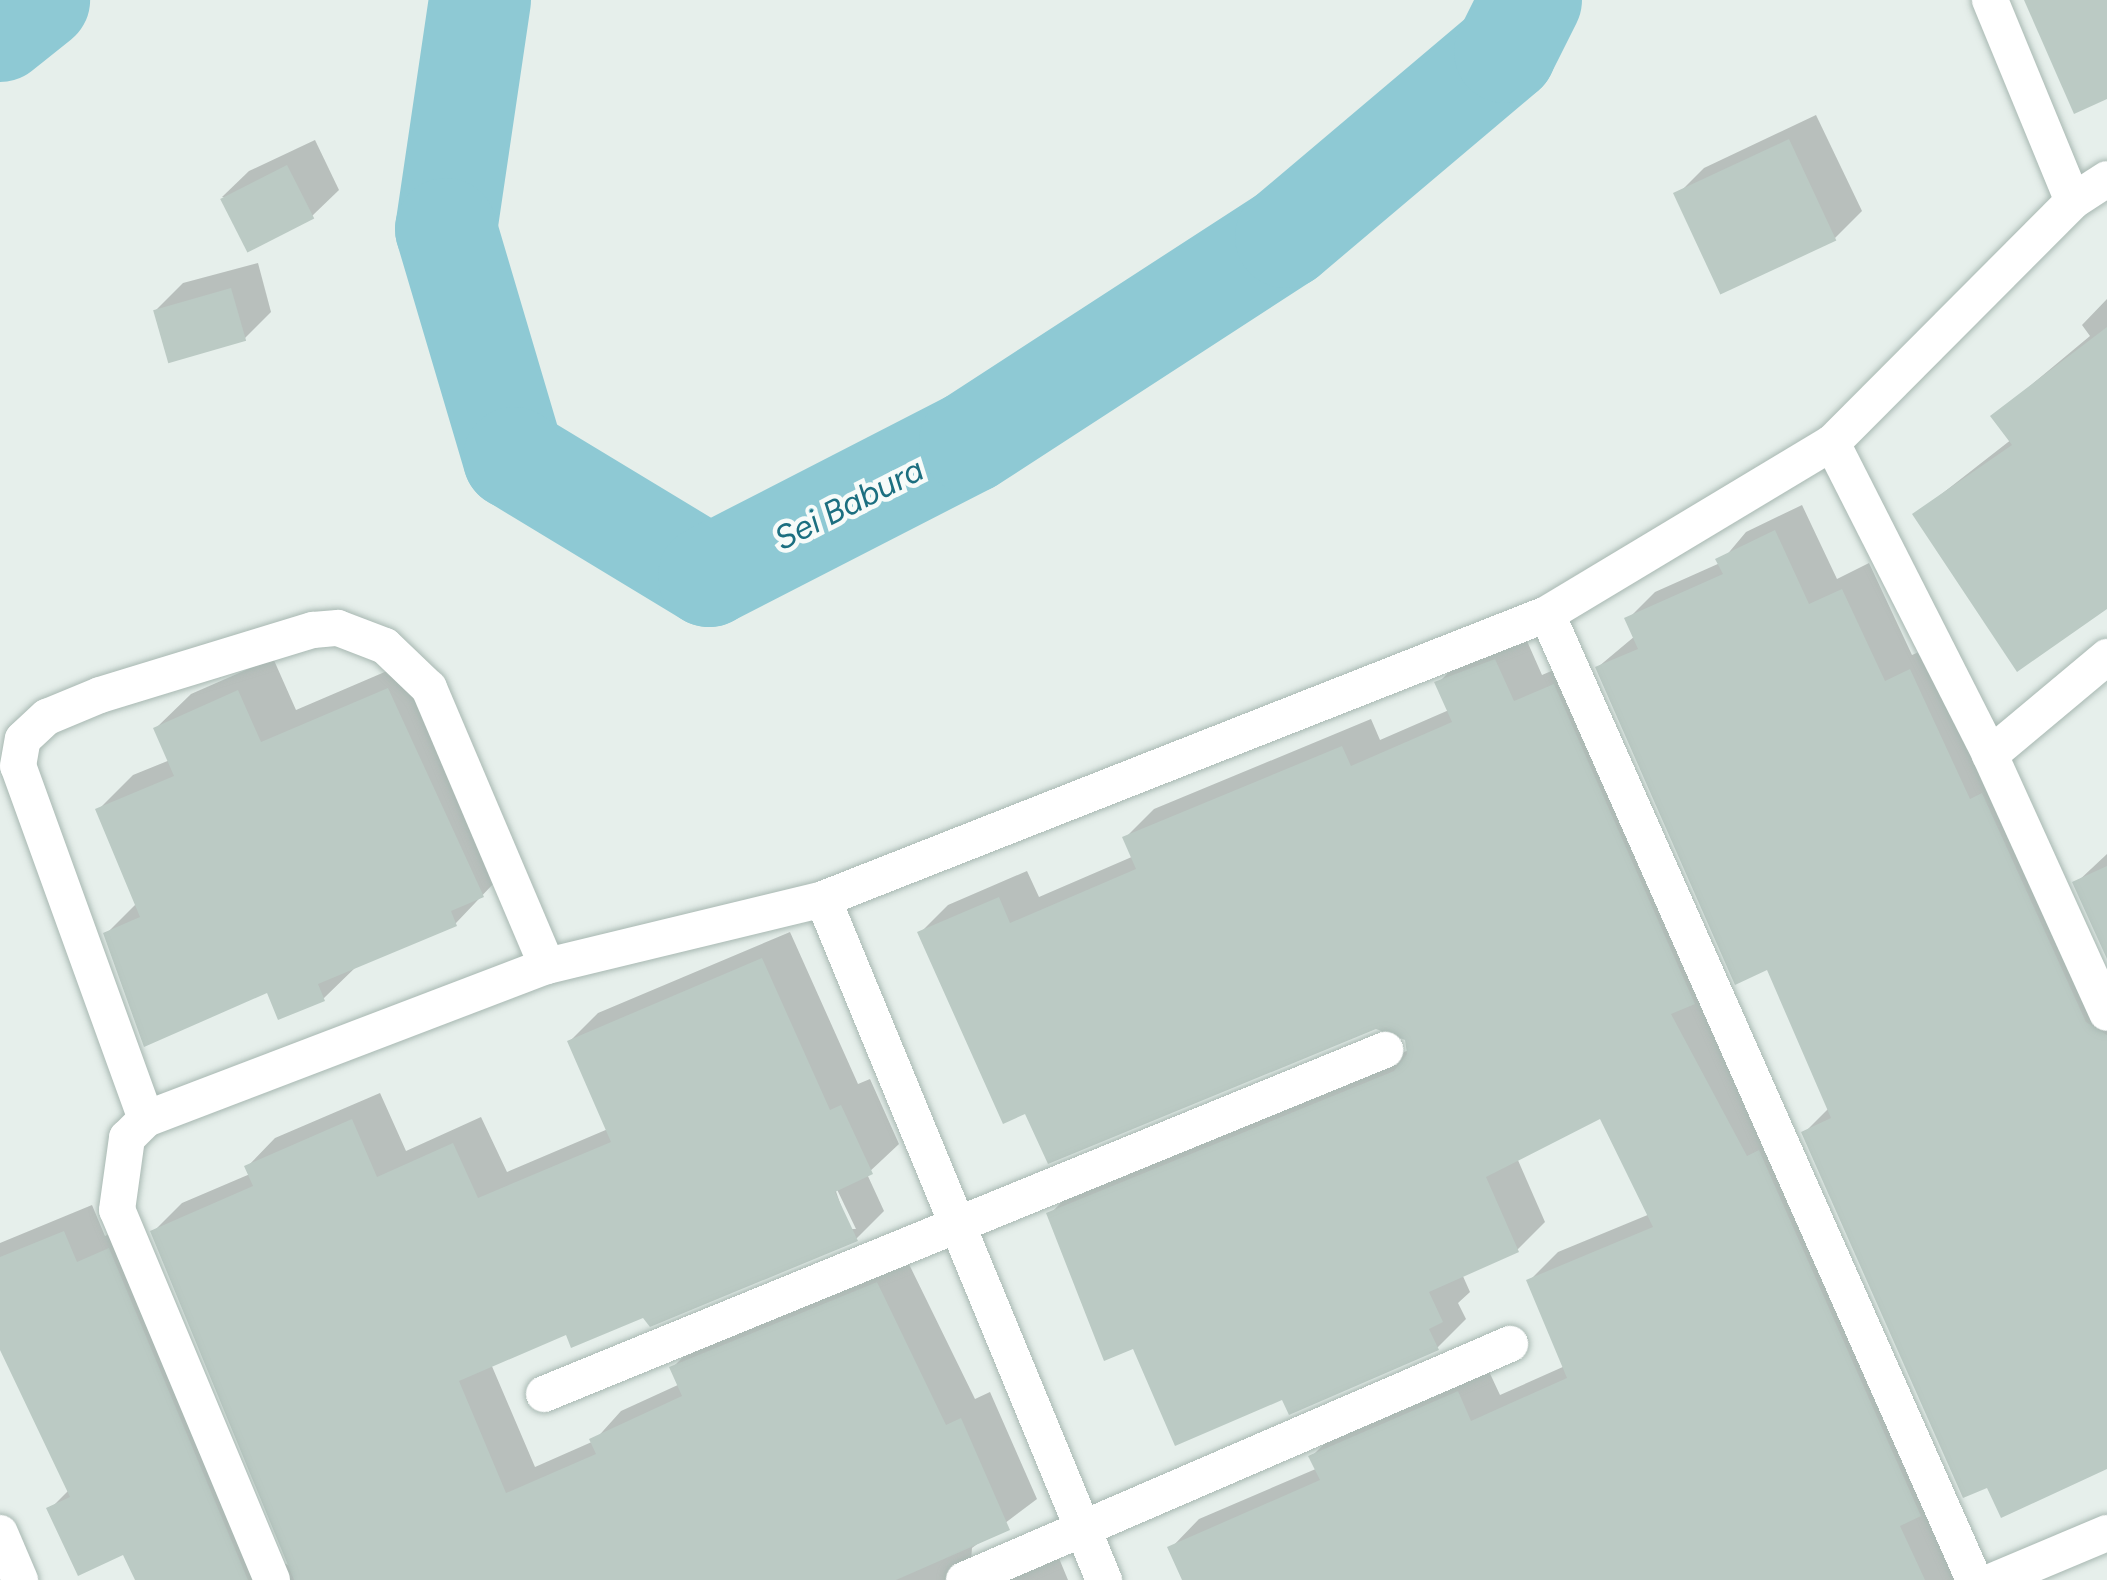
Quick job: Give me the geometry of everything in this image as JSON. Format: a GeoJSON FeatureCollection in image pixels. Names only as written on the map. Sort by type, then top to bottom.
{"type":"FeatureCollection","features":[{"type":"Feature","properties":{"kind":"street"},"geometry":{"type":"LineString","coordinates":[[1990,0],[2073,201]]}},
{"type":"Feature","properties":{"kind":"street"},"geometry":{"type":"LineString","coordinates":[[272,1580],[117,1210],[127,1138],[146,1119],[547,967],[823,899],[1547,614],[1832,443],[2073,201],[2107,179]]}},
{"type":"Feature","properties":{"kind":"street"},"geometry":{"type":"LineString","coordinates":[[1832,443],[1990,755],[2107,1013]]}},
{"type":"Feature","properties":{"kind":"street"},"geometry":{"type":"LineString","coordinates":[[1547,614],[1974,1580]]}},
{"type":"Feature","properties":{"kind":"street"},"geometry":{"type":"LineString","coordinates":[[146,1119],[18,766],[23,739],[47,717],[100,694],[313,630],[338,628],[385,646],[429,688],[547,967]]}},
{"type":"Feature","properties":{"kind":"street"},"geometry":{"type":"LineString","coordinates":[[1990,755],[2107,657]]}},
{"type":"Feature","properties":{"kind":"street"},"geometry":{"type":"LineString","coordinates":[[823,899],[955,1229],[1104,1580]]}},
{"type":"Feature","properties":{"kind":"street"},"geometry":{"type":"LineString","coordinates":[[544,1394],[1385,1050]]}},
{"type":"Feature","properties":{"kind":"street"},"geometry":{"type":"LineString","coordinates":[[964,1580],[1510,1344]]}},
{"type":"Feature","properties":{"kind":"street"},"geometry":{"type":"LineString","coordinates":[[0,1533],[20,1580]]}},
{"type":"Feature","properties":{"kind":"street"},"geometry":{"type":"LineString","coordinates":[[1995,1580],[2107,1533]]}},
{"type":"Feature","properties":{"kind":"building"},"geometry":{"type":"Polygon","coordinates":[[[2024,0],[2107,0],[2107,99],[2074,114],[2024,0]]]}},
{"type":"Feature","properties":{"kind":"building"},"geometry":{"type":"Polygon","coordinates":[[[1789,139],[1836,241],[1720,295],[1673,193],[1789,139]]]}},
{"type":"Feature","properties":{"kind":"building"},"geometry":{"type":"Polygon","coordinates":[[[287,165],[314,218],[247,253],[220,199],[287,165]]]}},
{"type":"Feature","properties":{"kind":"building"},"geometry":{"type":"Polygon","coordinates":[[[231,288],[246,341],[168,363],[153,310],[231,288]]]}},
{"type":"Feature","properties":{"kind":"building"},"geometry":{"type":"Polygon","coordinates":[[[2107,327],[2107,609],[2017,672],[1912,514],[2012,445],[1990,416],[2107,327]]]}},
{"type":"Feature","properties":{"kind":"building"},"geometry":{"type":"Polygon","coordinates":[[[1775,530],[1809,604],[1842,589],[1885,681],[1910,669],[1970,799],[1982,793],[2086,1022],[2107,1035],[2107,1469],[2001,1518],[1987,1488],[1963,1498],[1801,1132],[1831,1118],[1767,970],[1735,985],[1595,667],[1638,649],[1624,618],[1723,574],[1715,559],[1775,530]]]}},
{"type":"Feature","properties":{"kind":"building"},"geometry":{"type":"Polygon","coordinates":[[[1495,659],[1514,701],[1554,684],[1695,1004],[1671,1014],[1747,1156],[1759,1150],[1921,1516],[1900,1526],[1925,1580],[1182,1580],[1167,1547],[1320,1480],[1308,1456],[1458,1391],[1471,1421],[1567,1378],[1526,1280],[1653,1227],[1600,1119],[1486,1177],[1519,1252],[1429,1292],[1443,1322],[1429,1329],[1439,1350],[1289,1415],[1282,1400],[1175,1446],[1133,1349],[1104,1361],[1046,1213],[1394,1071],[1407,1054],[1405,1040],[1376,1029],[1048,1164],[1025,1114],[1003,1124],[917,932],[999,897],[1010,923],[1136,869],[1122,837],[1342,746],[1351,766],[1452,722],[1434,682],[1495,659]]]}},
{"type":"Feature","properties":{"kind":"building"},"geometry":{"type":"Polygon","coordinates":[[[388,688],[484,897],[451,911],[457,926],[318,984],[325,1001],[278,1020],[267,993],[144,1047],[103,933],[140,917],[95,809],[174,776],[153,728],[238,690],[261,742],[388,688]]]}},
{"type":"Feature","properties":{"kind":"building"},"geometry":{"type":"Polygon","coordinates":[[[2107,866],[2107,959],[2072,882],[2107,866]]]}},
{"type":"Feature","properties":{"kind":"building"},"geometry":{"type":"Polygon","coordinates":[[[762,958],[830,1110],[841,1105],[873,1174],[835,1192],[858,1241],[650,1327],[643,1318],[571,1348],[566,1335],[459,1381],[506,1493],[596,1454],[589,1439],[682,1396],[669,1367],[877,1282],[946,1425],[961,1418],[1010,1530],[896,1580],[294,1580],[150,1231],[253,1186],[244,1166],[352,1119],[377,1177],[453,1143],[478,1198],[611,1142],[567,1041],[762,958]]]}},
{"type":"Feature","properties":{"kind":"building"},"geometry":{"type":"Polygon","coordinates":[[[64,1231],[77,1262],[109,1248],[248,1580],[135,1580],[123,1555],[78,1576],[46,1508],[70,1497],[0,1350],[0,1257],[64,1231]]]}},
{"type":"Feature","properties":{"kind":"waterway","name":"Sei Babura"},"geometry":{"type":"LineString","coordinates":[[0,31],[39,0]]}},
{"type":"Feature","properties":{"kind":"waterway","name":"Sei Babura"},"geometry":{"type":"LineString","coordinates":[[480,0],[446,229],[514,458],[709,576],[970,442],[1286,237],[1505,52],[1531,0]]}}]}
